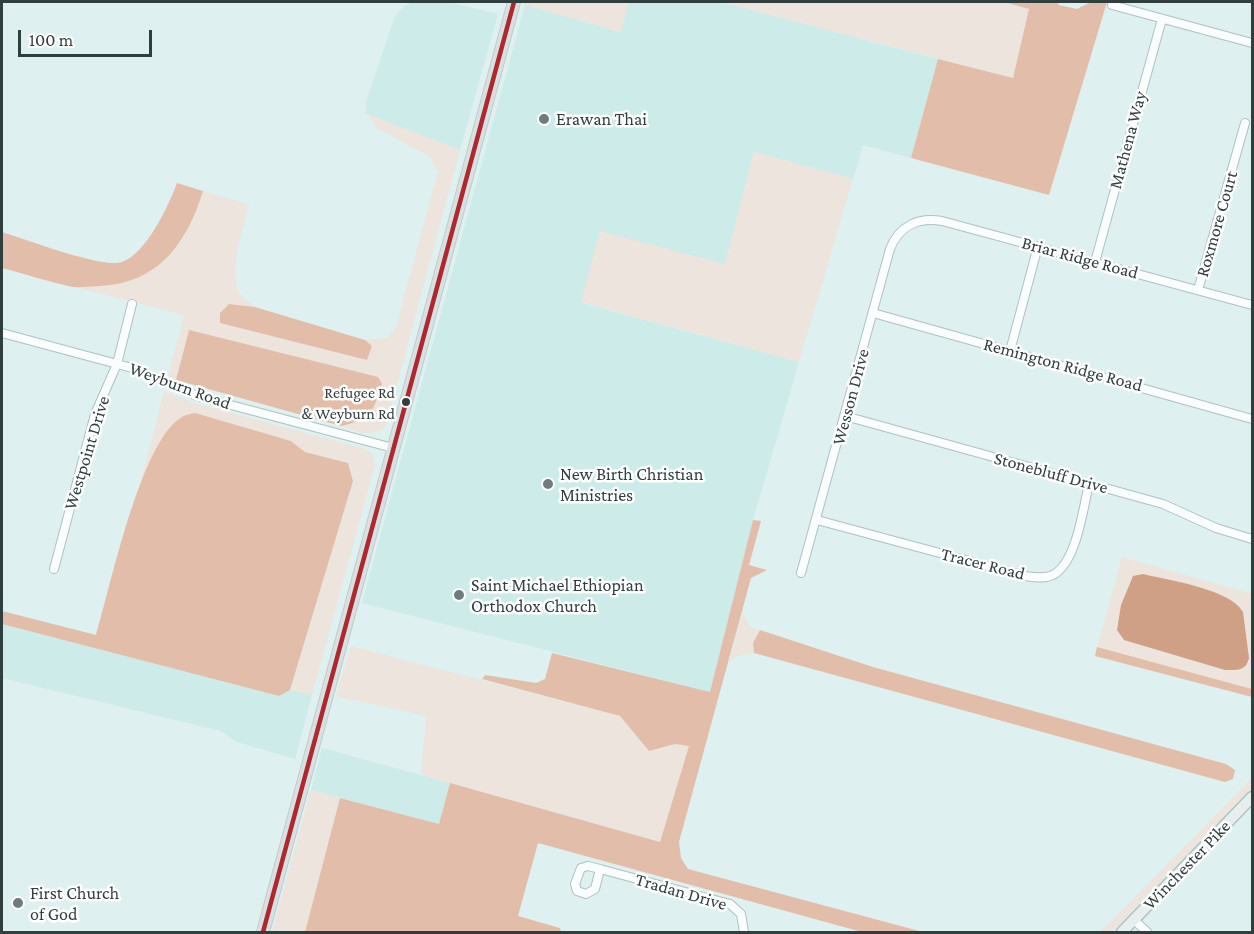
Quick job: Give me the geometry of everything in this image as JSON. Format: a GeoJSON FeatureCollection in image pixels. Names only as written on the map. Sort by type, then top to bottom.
{"type":"FeatureCollection","features":[{"type":"Feature","properties":{"kind":"main road"},"geometry":{"type":"LineString","coordinates":[[263,933],[514,2]]}},
{"type":"Feature","properties":{"kind":"main road","name":"Winchester Pike"},"geometry":{"type":"LineString","coordinates":[[1122,933],[1252,797]]}},
{"type":"Feature","properties":{"kind":"street"},"geometry":{"type":"LineString","coordinates":[[1112,5],[1252,43]]}},
{"type":"Feature","properties":{"kind":"street","name":"Mathena Way"},"geometry":{"type":"LineString","coordinates":[[1095,262],[1162,19]]}},
{"type":"Feature","properties":{"kind":"street","name":"Roxmore Court"},"geometry":{"type":"LineString","coordinates":[[1198,290],[1245,123]]}},
{"type":"Feature","properties":{"kind":"street","name":"Briar Ridge Road"},"geometry":{"type":"LineString","coordinates":[[908,225],[931,219],[1252,305]]}},
{"type":"Feature","properties":{"kind":"street","name":"Wesson Drive"},"geometry":{"type":"LineString","coordinates":[[801,573],[892,244],[908,225]]}},
{"type":"Feature","properties":{"kind":"street"},"geometry":{"type":"LineString","coordinates":[[1010,351],[1038,246]]}},
{"type":"Feature","properties":{"kind":"street","name":"Westpoint Drive"},"geometry":{"type":"LineString","coordinates":[[54,569],[95,414],[117,364],[132,304]]}},
{"type":"Feature","properties":{"kind":"street","name":"Remington Ridge Road"},"geometry":{"type":"LineString","coordinates":[[873,314],[1252,419]]}},
{"type":"Feature","properties":{"kind":"street","name":"Weyburn Road"},"geometry":{"type":"LineString","coordinates":[[2,333],[117,364],[197,396],[393,448]]}},
{"type":"Feature","properties":{"kind":"street","name":"Stonebluff Drive"},"geometry":{"type":"LineString","coordinates":[[845,416],[1163,504],[1216,528],[1252,539]]}},
{"type":"Feature","properties":{"kind":"street","name":"Tracer Road"},"geometry":{"type":"LineString","coordinates":[[817,520],[1025,576],[1043,577],[1054,574],[1066,562],[1089,484]]}},
{"type":"Feature","properties":{"kind":"street","name":"Tradan Drive"},"geometry":{"type":"LineString","coordinates":[[600,869],[730,904],[741,914],[744,933]]}},
{"type":"Feature","properties":{"kind":"street"},"geometry":{"type":"LineString","coordinates":[[1134,920],[1147,933]]}},
{"type":"Feature","properties":{"kind":"shaded area"},"geometry":{"type":"Polygon","coordinates":[[[415,2],[452,3],[498,14],[460,150],[367,114],[366,102],[395,16],[405,5],[415,2]]]}},
{"type":"Feature","properties":{"kind":"shaded area"},"geometry":{"type":"Polygon","coordinates":[[[526,2],[629,2],[621,32],[525,5],[526,2]]]}},
{"type":"Feature","properties":{"kind":"shaded area"},"geometry":{"type":"Polygon","coordinates":[[[629,2],[721,2],[938,59],[911,158],[863,145],[853,179],[754,152],[725,264],[600,232],[582,303],[799,362],[753,520],[710,692],[362,603],[525,5],[620,32],[629,2]]]}},
{"type":"Feature","properties":{"kind":"shaded area"},"geometry":{"type":"Polygon","coordinates":[[[721,2],[1003,2],[1029,9],[1013,78],[721,2]]]}},
{"type":"Feature","properties":{"kind":"shaded area"},"geometry":{"type":"Polygon","coordinates":[[[1004,2],[1057,2],[1059,5],[1077,9],[1091,2],[1107,2],[1049,195],[911,158],[938,59],[1013,78],[1029,9],[1004,2]]]}},
{"type":"Feature","properties":{"kind":"shaded area"},"geometry":{"type":"Polygon","coordinates":[[[367,114],[460,150],[386,426],[381,430],[364,433],[341,426],[362,421],[189,330],[176,380],[168,376],[184,315],[75,287],[123,281],[158,265],[172,253],[184,237],[203,191],[249,204],[238,250],[235,275],[236,286],[240,294],[255,307],[229,304],[372,346],[365,340],[387,338],[396,327],[438,171],[430,157],[377,128],[367,114]]]}},
{"type":"Feature","properties":{"kind":"shaded area"},"geometry":{"type":"Polygon","coordinates":[[[754,152],[853,179],[799,362],[581,302],[600,231],[725,264],[754,152]]]}},
{"type":"Feature","properties":{"kind":"shaded area"},"geometry":{"type":"Polygon","coordinates":[[[177,183],[203,191],[196,210],[179,243],[168,257],[139,277],[121,283],[76,287],[2,268],[2,232],[98,261],[122,262],[140,249],[156,228],[177,183]]]}},
{"type":"Feature","properties":{"kind":"shaded area"},"geometry":{"type":"Polygon","coordinates":[[[229,304],[255,307],[365,340],[372,346],[367,360],[220,323],[220,313],[229,304]]]}},
{"type":"Feature","properties":{"kind":"shaded area"},"geometry":{"type":"Polygon","coordinates":[[[189,330],[378,377],[382,384],[376,402],[369,413],[359,421],[341,426],[176,380],[189,330]]]}},
{"type":"Feature","properties":{"kind":"shaded area"},"geometry":{"type":"Polygon","coordinates":[[[164,391],[191,402],[365,449],[373,455],[375,465],[312,695],[290,690],[353,481],[348,463],[305,452],[291,441],[141,481],[164,391]]]}},
{"type":"Feature","properties":{"kind":"shaded area"},"geometry":{"type":"Polygon","coordinates":[[[195,413],[291,441],[305,452],[348,463],[353,481],[290,690],[279,696],[2,624],[2,611],[96,635],[129,517],[153,454],[167,431],[182,417],[195,413]]]}},
{"type":"Feature","properties":{"kind":"shaded area"},"geometry":{"type":"Polygon","coordinates":[[[753,520],[761,521],[749,565],[767,570],[751,578],[679,842],[681,858],[688,869],[923,932],[862,932],[538,843],[518,916],[560,928],[561,932],[305,932],[340,798],[439,824],[450,783],[660,842],[689,746],[675,744],[649,751],[620,716],[482,679],[485,675],[536,683],[545,679],[552,653],[710,692],[753,520]]]}},
{"type":"Feature","properties":{"kind":"shaded area"},"geometry":{"type":"Polygon","coordinates":[[[1122,557],[1252,594],[1252,689],[1097,647],[1122,557]]]}},
{"type":"Feature","properties":{"kind":"shaded area"},"geometry":{"type":"Polygon","coordinates":[[[1143,574],[1212,591],[1236,604],[1243,612],[1249,658],[1244,668],[1225,670],[1124,640],[1117,630],[1121,605],[1133,576],[1143,574]]]}},
{"type":"Feature","properties":{"kind":"shaded area"},"geometry":{"type":"Polygon","coordinates":[[[742,613],[752,628],[760,630],[753,643],[754,653],[738,656],[729,663],[742,613]]]}},
{"type":"Feature","properties":{"kind":"shaded area"},"geometry":{"type":"Polygon","coordinates":[[[2,624],[278,696],[290,690],[312,695],[295,759],[237,742],[221,731],[2,678],[2,624]]]}},
{"type":"Feature","properties":{"kind":"shaded area"},"geometry":{"type":"Polygon","coordinates":[[[760,630],[873,667],[1226,764],[1235,770],[1233,779],[1225,782],[754,653],[753,643],[760,630]]]}},
{"type":"Feature","properties":{"kind":"shaded area"},"geometry":{"type":"Polygon","coordinates":[[[351,646],[620,716],[649,751],[675,744],[690,745],[660,842],[421,775],[426,716],[336,696],[351,646]]]}},
{"type":"Feature","properties":{"kind":"shaded area"},"geometry":{"type":"Polygon","coordinates":[[[1097,647],[1252,689],[1252,697],[1095,656],[1097,647]]]}},
{"type":"Feature","properties":{"kind":"shaded area"},"geometry":{"type":"Polygon","coordinates":[[[322,748],[450,783],[439,824],[311,790],[322,748]]]}},
{"type":"Feature","properties":{"kind":"shaded area"},"geometry":{"type":"Polygon","coordinates":[[[1252,778],[1252,787],[1112,932],[1100,932],[1252,778]]]}},
{"type":"Feature","properties":{"kind":"shaded area"},"geometry":{"type":"Polygon","coordinates":[[[311,790],[340,798],[305,932],[272,932],[311,790]]]}},
{"type":"Feature","properties":{"kind":"transit line"},"geometry":{"type":"LineString","coordinates":[[263,932],[514,2]]}},
{"type":"Feature","properties":{"kind":"place","name":"Erawan Thai"},"geometry":{"type":"Point","coordinates":[544,119]}},
{"type":"Feature","properties":{"kind":"place","name":"Refugee Rd & Weyburn Rd"},"geometry":{"type":"Point","coordinates":[406,402]}},
{"type":"Feature","properties":{"kind":"place","name":"New Birth Christian Ministries"},"geometry":{"type":"Point","coordinates":[548,484]}},
{"type":"Feature","properties":{"kind":"place","name":"Saint Michael Ethiopian Orthodox Church"},"geometry":{"type":"Point","coordinates":[459,595]}},
{"type":"Feature","properties":{"kind":"place","name":"First Church of God"},"geometry":{"type":"Point","coordinates":[18,903]}}]}
